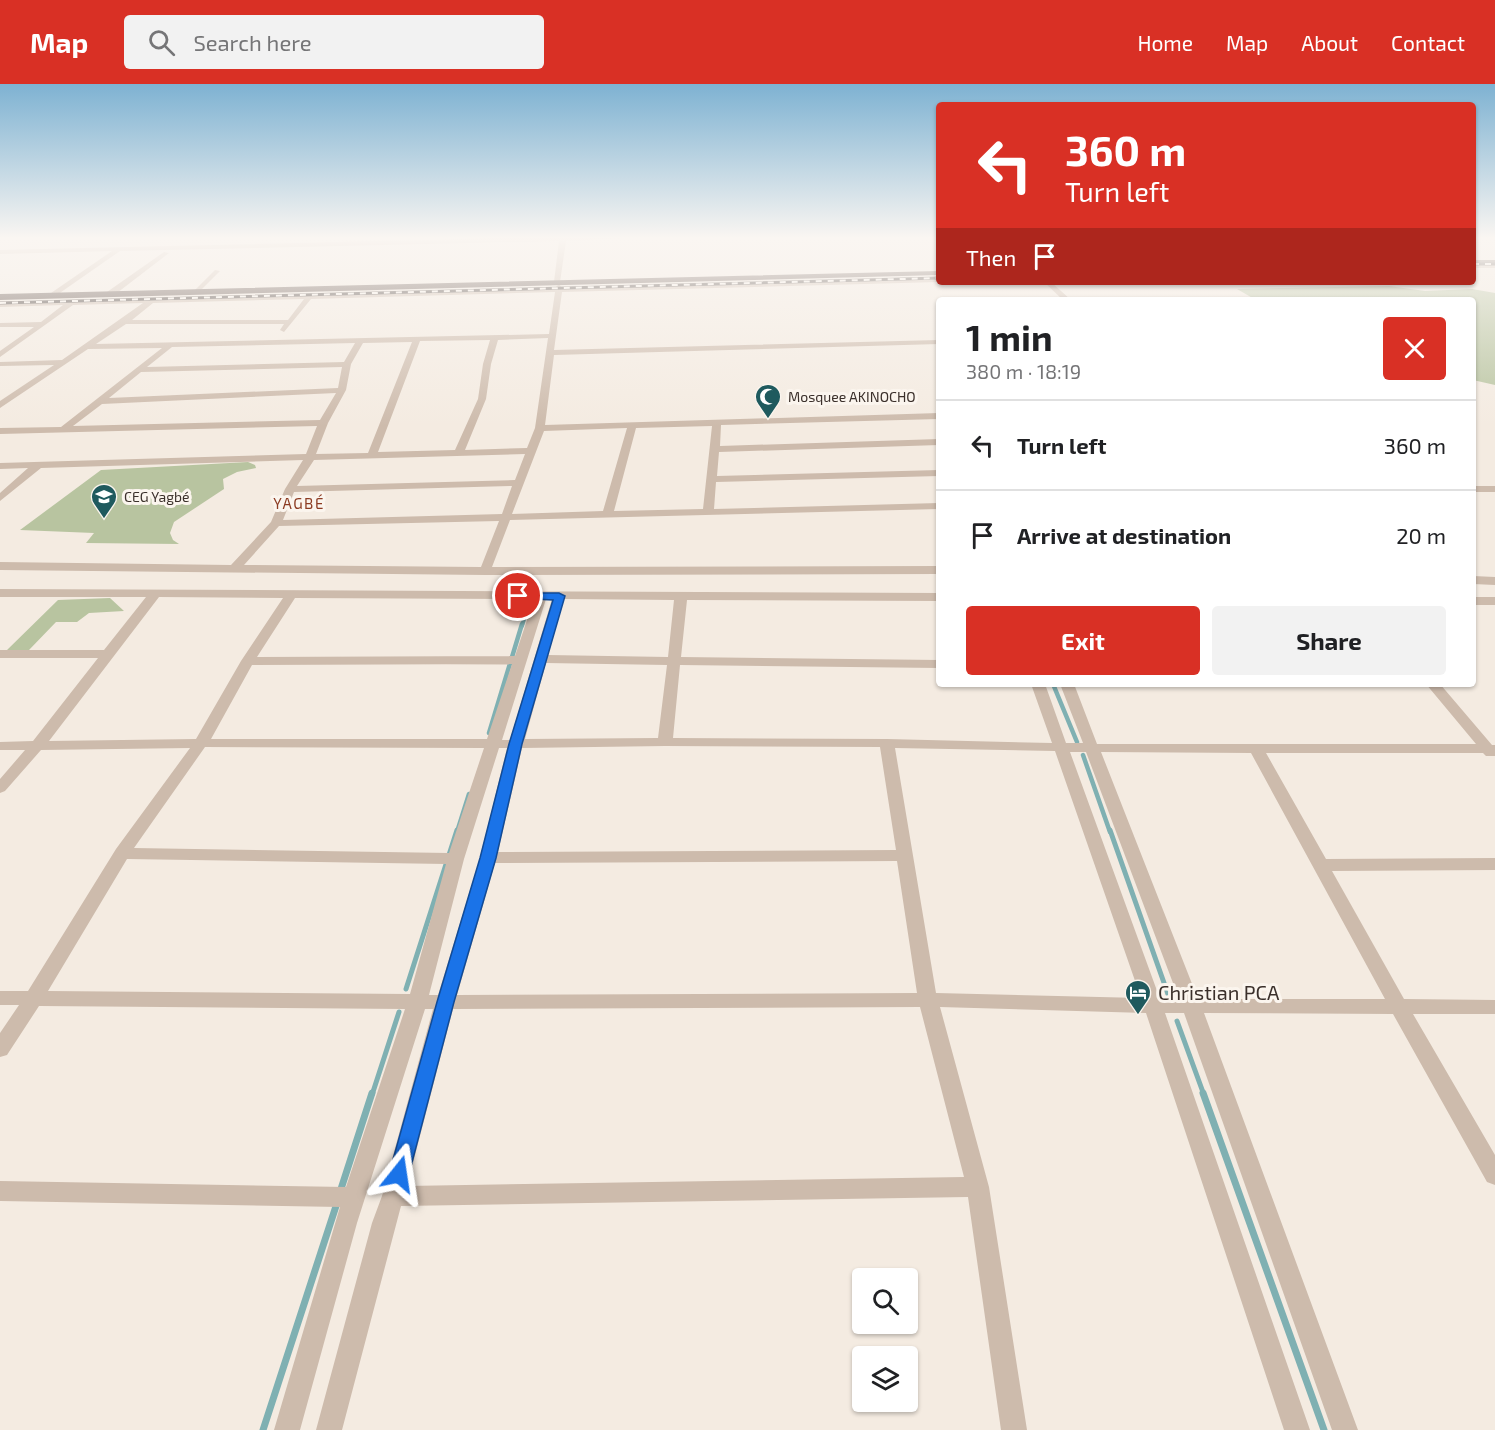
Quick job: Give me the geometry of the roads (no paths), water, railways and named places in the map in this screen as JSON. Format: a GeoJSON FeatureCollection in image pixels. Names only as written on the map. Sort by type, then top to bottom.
{"type":"FeatureCollection","features":[{"type":"Feature","properties":{"kind":"street"},"geometry":{"type":"LineString","coordinates":[[0,305],[115,300]]}},
{"type":"Feature","properties":{"kind":"street"},"geometry":{"type":"LineString","coordinates":[[0,405],[124,322],[148,300]]}},
{"type":"Feature","properties":{"kind":"street"},"geometry":{"type":"LineString","coordinates":[[277,342],[307,300]]}},
{"type":"Feature","properties":{"kind":"street"},"geometry":{"type":"LineString","coordinates":[[485,571],[540,428],[556,300]]}},
{"type":"Feature","properties":{"kind":"street"},"geometry":{"type":"LineString","coordinates":[[0,355],[73,302]]}},
{"type":"Feature","properties":{"kind":"street"},"geometry":{"type":"LineString","coordinates":[[124,322],[289,322]]}},
{"type":"Feature","properties":{"kind":"street"},"geometry":{"type":"LineString","coordinates":[[0,326],[45,324]]}},
{"type":"Feature","properties":{"kind":"street"},"geometry":{"type":"LineString","coordinates":[[88,347],[552,336]]}},
{"type":"Feature","properties":{"kind":"street"},"geometry":{"type":"LineString","coordinates":[[459,453],[482,399],[487,364],[495,337]]}},
{"type":"Feature","properties":{"kind":"street"},"geometry":{"type":"LineString","coordinates":[[372,456],[417,339]]}},
{"type":"Feature","properties":{"kind":"street"},"geometry":{"type":"LineString","coordinates":[[234,568],[276,523],[290,489],[310,458],[323,423],[342,390],[347,364],[361,340]]}},
{"type":"Feature","properties":{"kind":"street"},"geometry":{"type":"LineString","coordinates":[[550,353],[936,342]]}},
{"type":"Feature","properties":{"kind":"street"},"geometry":{"type":"LineString","coordinates":[[63,430],[170,345]]}},
{"type":"Feature","properties":{"kind":"street"},"geometry":{"type":"LineString","coordinates":[[0,364],[66,362]]}},
{"type":"Feature","properties":{"kind":"street"},"geometry":{"type":"LineString","coordinates":[[138,370],[347,364]]}},
{"type":"Feature","properties":{"kind":"street"},"geometry":{"type":"LineString","coordinates":[[100,401],[342,390]]}},
{"type":"Feature","properties":{"kind":"street"},"geometry":{"type":"LineString","coordinates":[[540,428],[936,416]]}},
{"type":"Feature","properties":{"kind":"street"},"geometry":{"type":"LineString","coordinates":[[0,431],[323,423]]}},
{"type":"Feature","properties":{"kind":"street"},"geometry":{"type":"LineString","coordinates":[[708,513],[717,423]]}},
{"type":"Feature","properties":{"kind":"street"},"geometry":{"type":"LineString","coordinates":[[607,516],[632,426]]}},
{"type":"Feature","properties":{"kind":"street"},"geometry":{"type":"LineString","coordinates":[[715,449],[936,442]]}},
{"type":"Feature","properties":{"kind":"street"},"geometry":{"type":"LineString","coordinates":[[0,466],[532,451]]}},
{"type":"Feature","properties":{"kind":"street"},"geometry":{"type":"LineString","coordinates":[[0,498],[38,465]]}},
{"type":"Feature","properties":{"kind":"street"},"geometry":{"type":"LineString","coordinates":[[711,479],[936,473]]}},
{"type":"Feature","properties":{"kind":"street"},"geometry":{"type":"LineString","coordinates":[[290,489],[519,483]]}},
{"type":"Feature","properties":{"kind":"street"},"geometry":{"type":"LineString","coordinates":[[1478,489],[1495,489]]}},
{"type":"Feature","properties":{"kind":"street"},"geometry":{"type":"LineString","coordinates":[[1478,489],[1495,500]]}},
{"type":"Feature","properties":{"kind":"street"},"geometry":{"type":"LineString","coordinates":[[276,523],[936,506]]}},
{"type":"Feature","properties":{"kind":"street"},"geometry":{"type":"LineString","coordinates":[[0,566],[485,571],[936,570]]}},
{"type":"Feature","properties":{"kind":"street"},"geometry":{"type":"LineString","coordinates":[[1476,573],[1495,573]]}},
{"type":"Feature","properties":{"kind":"street"},"geometry":{"type":"LineString","coordinates":[[0,575],[936,577]]}},
{"type":"Feature","properties":{"kind":"street"},"geometry":{"type":"LineString","coordinates":[[1476,580],[1495,580]]}},
{"type":"Feature","properties":{"kind":"street"},"geometry":{"type":"LineString","coordinates":[[0,586],[284,589],[936,589]]}},
{"type":"Feature","properties":{"kind":"street"},"geometry":{"type":"LineString","coordinates":[[0,593],[936,597]]}},
{"type":"Feature","properties":{"kind":"street"},"geometry":{"type":"LineString","coordinates":[[1476,593],[1495,593]]}},
{"type":"Feature","properties":{"kind":"street"},"geometry":{"type":"LineString","coordinates":[[0,788],[39,747],[106,654],[154,595]]}},
{"type":"Feature","properties":{"kind":"street"},"geometry":{"type":"LineString","coordinates":[[0,1049],[123,853],[201,743],[248,661],[290,596]]}},
{"type":"Feature","properties":{"kind":"street"},"geometry":{"type":"LineString","coordinates":[[329,1430],[383,1223],[393,1196],[445,1002],[488,858],[540,659],[550,596]]}},
{"type":"Feature","properties":{"kind":"street"},"geometry":{"type":"LineString","coordinates":[[287,1430],[355,1197],[418,1000],[456,859],[491,744],[518,660],[550,596]]}},
{"type":"Feature","properties":{"kind":"street"},"geometry":{"type":"LineString","coordinates":[[665,742],[681,596]]}},
{"type":"Feature","properties":{"kind":"street"},"geometry":{"type":"LineString","coordinates":[[1476,601],[1495,601]]}},
{"type":"Feature","properties":{"kind":"street"},"geometry":{"type":"LineString","coordinates":[[0,654],[106,654]]}},
{"type":"Feature","properties":{"kind":"street"},"geometry":{"type":"LineString","coordinates":[[540,659],[936,664]]}},
{"type":"Feature","properties":{"kind":"street"},"geometry":{"type":"LineString","coordinates":[[248,661],[518,660]]}},
{"type":"Feature","properties":{"kind":"street"},"geometry":{"type":"LineString","coordinates":[[1039,687],[1153,1006],[1297,1430]]}},
{"type":"Feature","properties":{"kind":"street"},"geometry":{"type":"LineString","coordinates":[[1068,687],[1094,748],[1191,1005],[1345,1430]]}},
{"type":"Feature","properties":{"kind":"street"},"geometry":{"type":"LineString","coordinates":[[1436,687],[1492,752]]}},
{"type":"Feature","properties":{"kind":"street"},"geometry":{"type":"LineString","coordinates":[[0,746],[665,742],[887,743],[1060,748],[1255,747],[1492,752]]}},
{"type":"Feature","properties":{"kind":"street"},"geometry":{"type":"LineString","coordinates":[[887,743],[928,1000],[978,1187],[1014,1430]]}},
{"type":"Feature","properties":{"kind":"street"},"geometry":{"type":"LineString","coordinates":[[1255,747],[1495,1175]]}},
{"type":"Feature","properties":{"kind":"street"},"geometry":{"type":"LineString","coordinates":[[123,853],[456,859]]}},
{"type":"Feature","properties":{"kind":"street"},"geometry":{"type":"LineString","coordinates":[[488,858],[905,855]]}},
{"type":"Feature","properties":{"kind":"street"},"geometry":{"type":"LineString","coordinates":[[1322,865],[1495,864]]}},
{"type":"Feature","properties":{"kind":"street"},"geometry":{"type":"LineString","coordinates":[[0,998],[445,1002],[928,1000],[1153,1006],[1495,1007]]}},
{"type":"Feature","properties":{"kind":"street"},"geometry":{"type":"LineString","coordinates":[[393,1196],[978,1187]]}},
{"type":"Feature","properties":{"kind":"street"},"geometry":{"type":"LineString","coordinates":[[0,1191],[355,1197]]}},
{"type":"Feature","properties":{"kind":"waterway"},"geometry":{"type":"LineString","coordinates":[[522,626],[531,596]]}},
{"type":"Feature","properties":{"kind":"waterway"},"geometry":{"type":"LineString","coordinates":[[489,733],[522,624]]}},
{"type":"Feature","properties":{"kind":"waterway"},"geometry":{"type":"LineString","coordinates":[[1054,687],[1077,742]]}},
{"type":"Feature","properties":{"kind":"waterway"},"geometry":{"type":"LineString","coordinates":[[1083,755],[1110,832]]}},
{"type":"Feature","properties":{"kind":"waterway"},"geometry":{"type":"LineString","coordinates":[[457,832],[469,794]]}},
{"type":"Feature","properties":{"kind":"waterway"},"geometry":{"type":"LineString","coordinates":[[406,989],[457,830]]}},
{"type":"Feature","properties":{"kind":"waterway"},"geometry":{"type":"LineString","coordinates":[[1110,830],[1169,997]]}},
{"type":"Feature","properties":{"kind":"waterway"},"geometry":{"type":"LineString","coordinates":[[372,1095],[399,1012]]}},
{"type":"Feature","properties":{"kind":"waterway"},"geometry":{"type":"LineString","coordinates":[[1177,1021],[1204,1095]]}},
{"type":"Feature","properties":{"kind":"waterway"},"geometry":{"type":"LineString","coordinates":[[340,1192],[372,1093]]}},
{"type":"Feature","properties":{"kind":"waterway"},"geometry":{"type":"LineString","coordinates":[[1203,1093],[1324,1430]]}},
{"type":"Feature","properties":{"kind":"waterway"},"geometry":{"type":"LineString","coordinates":[[263,1430],[337,1203]]}},
{"type":"Feature","properties":{"kind":"railway"},"geometry":{"type":"LineString","coordinates":[[0,303],[120,300]]}},
{"type":"Feature","properties":{"kind":"place","name":"Mosquee AKINOCHO"},"geometry":{"type":"Point","coordinates":[768,420]}},
{"type":"Feature","properties":{"kind":"place","name":"CEG Yagbé"},"geometry":{"type":"Point","coordinates":[104,520]}},
{"type":"Feature","properties":{"kind":"place","name":"Christian PCA"},"geometry":{"type":"Point","coordinates":[1138,1016]}},
{"type":"Feature","properties":{"kind":"district","name":"YAGBÉ"},"geometry":{"type":"Point","coordinates":[299,504]}}]}
